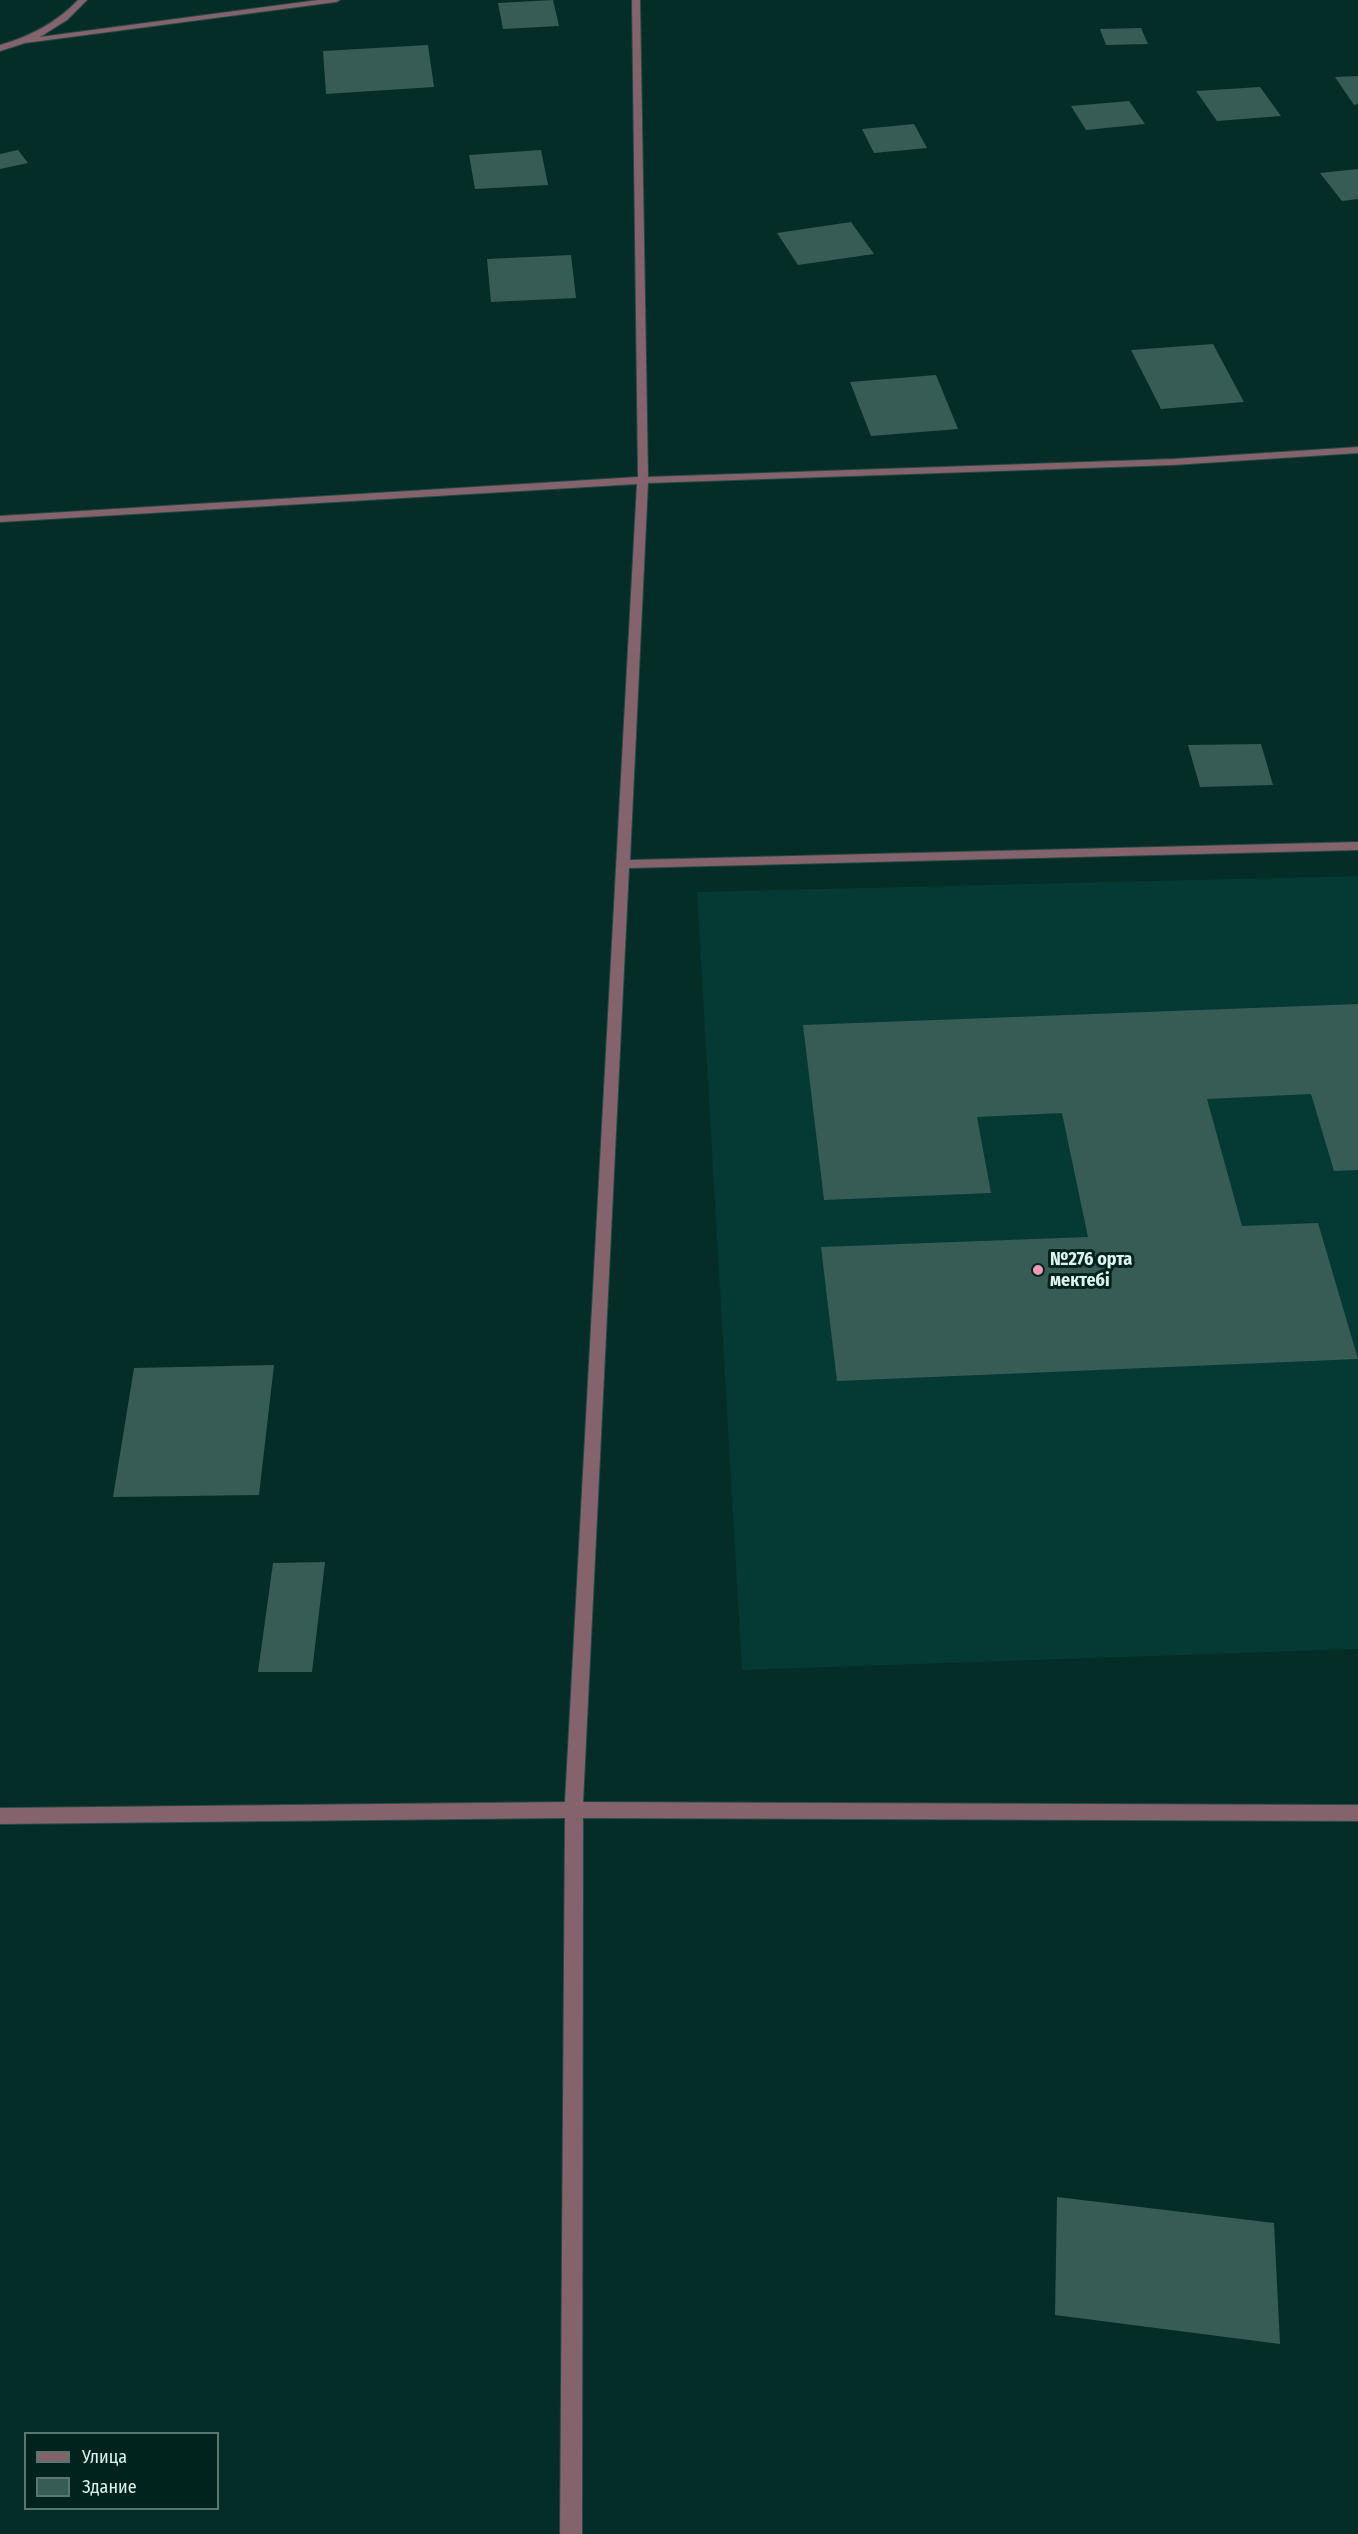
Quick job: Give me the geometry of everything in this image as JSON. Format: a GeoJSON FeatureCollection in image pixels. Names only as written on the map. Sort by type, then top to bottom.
{"type":"FeatureCollection","features":[{"type":"Feature","properties":{"kind":"street"},"geometry":{"type":"LineString","coordinates":[[28,41],[64,21],[83,0]]}},
{"type":"Feature","properties":{"kind":"street"},"geometry":{"type":"LineString","coordinates":[[0,48],[28,41],[336,0]]}},
{"type":"Feature","properties":{"kind":"street"},"geometry":{"type":"LineString","coordinates":[[571,2534],[574,1810],[643,480],[636,0]]}},
{"type":"Feature","properties":{"kind":"street"},"geometry":{"type":"LineString","coordinates":[[0,519],[643,480],[1173,462],[1358,450]]}},
{"type":"Feature","properties":{"kind":"street"},"geometry":{"type":"LineString","coordinates":[[623,864],[1358,846]]}},
{"type":"Feature","properties":{"kind":"street"},"geometry":{"type":"LineString","coordinates":[[0,1816],[574,1810],[1358,1813]]}},
{"type":"Feature","properties":{"kind":"shaded area","name":"№276 орта мектебі"},"geometry":{"type":"Polygon","coordinates":[[[1358,876],[1358,1649],[742,1670],[697,892],[1358,876]]]}},
{"type":"Feature","properties":{"kind":"building"},"geometry":{"type":"Polygon","coordinates":[[[553,0],[559,26],[503,29],[498,3],[553,0]]]}},
{"type":"Feature","properties":{"kind":"building"},"geometry":{"type":"Polygon","coordinates":[[[1141,28],[1148,44],[1106,45],[1100,29],[1141,28]]]}},
{"type":"Feature","properties":{"kind":"building"},"geometry":{"type":"Polygon","coordinates":[[[428,45],[434,87],[326,94],[323,51],[428,45]]]}},
{"type":"Feature","properties":{"kind":"building"},"geometry":{"type":"Polygon","coordinates":[[[1358,76],[1358,104],[1354,105],[1335,77],[1358,76]]]}},
{"type":"Feature","properties":{"kind":"building"},"geometry":{"type":"Polygon","coordinates":[[[1260,87],[1281,116],[1217,121],[1196,91],[1260,87]]]}},
{"type":"Feature","properties":{"kind":"building"},"geometry":{"type":"Polygon","coordinates":[[[1129,101],[1145,124],[1086,130],[1071,106],[1129,101]]]}},
{"type":"Feature","properties":{"kind":"building"},"geometry":{"type":"Polygon","coordinates":[[[914,124],[927,148],[874,153],[862,129],[914,124]]]}},
{"type":"Feature","properties":{"kind":"building"},"geometry":{"type":"Polygon","coordinates":[[[18,150],[28,163],[0,169],[0,154],[18,150]]]}},
{"type":"Feature","properties":{"kind":"building"},"geometry":{"type":"Polygon","coordinates":[[[541,150],[548,185],[475,189],[469,155],[541,150]]]}},
{"type":"Feature","properties":{"kind":"building"},"geometry":{"type":"Polygon","coordinates":[[[1358,169],[1358,199],[1342,201],[1320,173],[1358,169]]]}},
{"type":"Feature","properties":{"kind":"building"},"geometry":{"type":"Polygon","coordinates":[[[851,222],[874,254],[798,265],[777,233],[851,222]]]}},
{"type":"Feature","properties":{"kind":"building"},"geometry":{"type":"Polygon","coordinates":[[[571,255],[576,298],[491,302],[487,259],[571,255]]]}},
{"type":"Feature","properties":{"kind":"building"},"geometry":{"type":"Polygon","coordinates":[[[1213,344],[1244,402],[1161,409],[1131,350],[1213,344]]]}},
{"type":"Feature","properties":{"kind":"building"},"geometry":{"type":"Polygon","coordinates":[[[936,375],[958,429],[871,436],[850,382],[936,375]]]}},
{"type":"Feature","properties":{"kind":"building"},"geometry":{"type":"Polygon","coordinates":[[[1261,744],[1273,785],[1200,787],[1188,745],[1261,744]]]}},
{"type":"Feature","properties":{"kind":"building","name":"№276 орта мектебі"},"geometry":{"type":"Polygon","coordinates":[[[1358,1004],[1358,1170],[1334,1171],[1311,1094],[1207,1099],[1242,1226],[1318,1223],[1358,1359],[837,1381],[821,1247],[1088,1237],[1062,1113],[977,1117],[991,1193],[824,1200],[803,1025],[1358,1004]]]}},
{"type":"Feature","properties":{"kind":"building"},"geometry":{"type":"Polygon","coordinates":[[[274,1365],[259,1495],[113,1497],[134,1368],[274,1365]]]}},
{"type":"Feature","properties":{"kind":"building"},"geometry":{"type":"Polygon","coordinates":[[[325,1562],[312,1672],[258,1672],[273,1563],[325,1562]]]}},
{"type":"Feature","properties":{"kind":"building"},"geometry":{"type":"Polygon","coordinates":[[[1057,2197],[1274,2223],[1280,2344],[1055,2315],[1057,2197]]]}},
{"type":"Feature","properties":{"kind":"place","name":"№276 орта мектебі"},"geometry":{"type":"Point","coordinates":[1038,1270]}}]}
